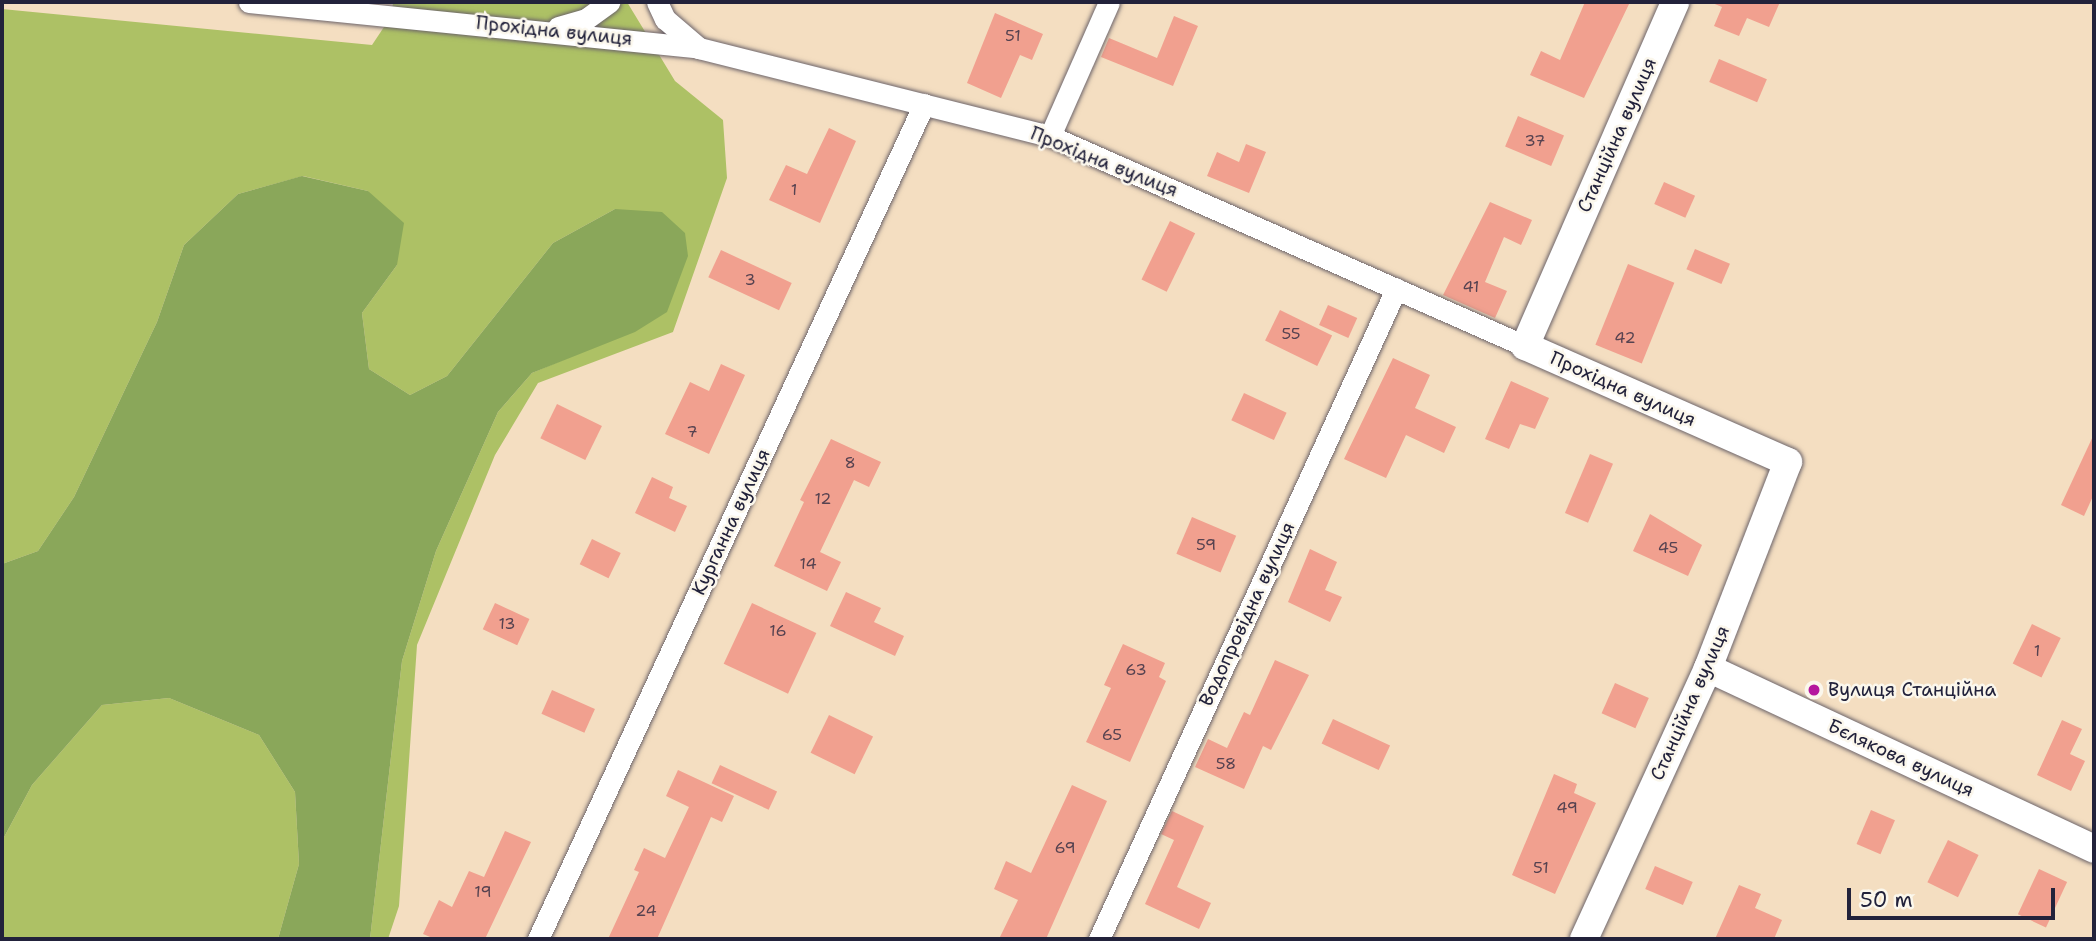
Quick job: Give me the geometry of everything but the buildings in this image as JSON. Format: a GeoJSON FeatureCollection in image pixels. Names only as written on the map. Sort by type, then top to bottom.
{"type":"FeatureCollection","features":[{"type":"Feature","properties":{"kind":"street","name":"Прохідна вулиця"},"geometry":{"type":"LineString","coordinates":[[249,2],[372,7],[699,48],[1050,136],[1788,462]]}},
{"type":"Feature","properties":{"kind":"street"},"geometry":{"type":"LineString","coordinates":[[548,30],[586,19],[609,2]]}},
{"type":"Feature","properties":{"kind":"street"},"geometry":{"type":"LineString","coordinates":[[657,2],[665,19],[699,48]]}},
{"type":"Feature","properties":{"kind":"street"},"geometry":{"type":"LineString","coordinates":[[1050,136],[1110,2]]}},
{"type":"Feature","properties":{"kind":"street","name":"Станційна вулиця"},"geometry":{"type":"LineString","coordinates":[[1525,346],[1675,2]]}},
{"type":"Feature","properties":{"kind":"street","name":"Курганна вулиця"},"geometry":{"type":"LineString","coordinates":[[538,939],[924,104]]}},
{"type":"Feature","properties":{"kind":"street","name":"Водопровідна вулиця"},"geometry":{"type":"LineString","coordinates":[[1099,939],[1396,289]]}},
{"type":"Feature","properties":{"kind":"street","name":"Станційна вулиця"},"geometry":{"type":"LineString","coordinates":[[1584,939],[1708,668],[1788,462]]}},
{"type":"Feature","properties":{"kind":"street","name":"Бєлякова вулиця"},"geometry":{"type":"LineString","coordinates":[[1708,668],[2094,849]]}},
{"type":"Feature","properties":{"kind":"green space"},"geometry":{"type":"Polygon","coordinates":[[[393,2],[627,2],[675,81],[723,120],[727,178],[673,332],[538,383],[495,455],[417,645],[399,906],[388,939],[370,939],[402,661],[436,551],[498,412],[532,373],[570,357],[615,209],[553,243],[447,376],[410,395],[369,369],[362,313],[397,265],[368,191],[303,176],[238,194],[184,245],[157,322],[74,497],[38,551],[2,564],[2,9],[372,45],[392,15],[393,2]]]}},
{"type":"Feature","properties":{"kind":"green space"},"geometry":{"type":"Polygon","coordinates":[[[302,176],[368,191],[404,223],[397,265],[362,313],[369,369],[410,395],[447,376],[553,243],[615,209],[662,212],[685,233],[688,256],[667,312],[635,332],[532,373],[498,412],[436,551],[402,661],[370,939],[278,939],[299,864],[295,792],[259,735],[169,698],[102,705],[32,785],[2,841],[2,564],[38,551],[74,497],[157,322],[184,245],[238,194],[302,176]]]}},
{"type":"Feature","properties":{"kind":"green space"},"geometry":{"type":"Polygon","coordinates":[[[169,698],[259,735],[295,792],[299,864],[278,939],[2,939],[2,841],[32,785],[102,705],[169,698]]]}},
{"type":"Feature","properties":{"kind":"place","name":"Вулиця Станційна"},"geometry":{"type":"Point","coordinates":[1814,690]}}]}
